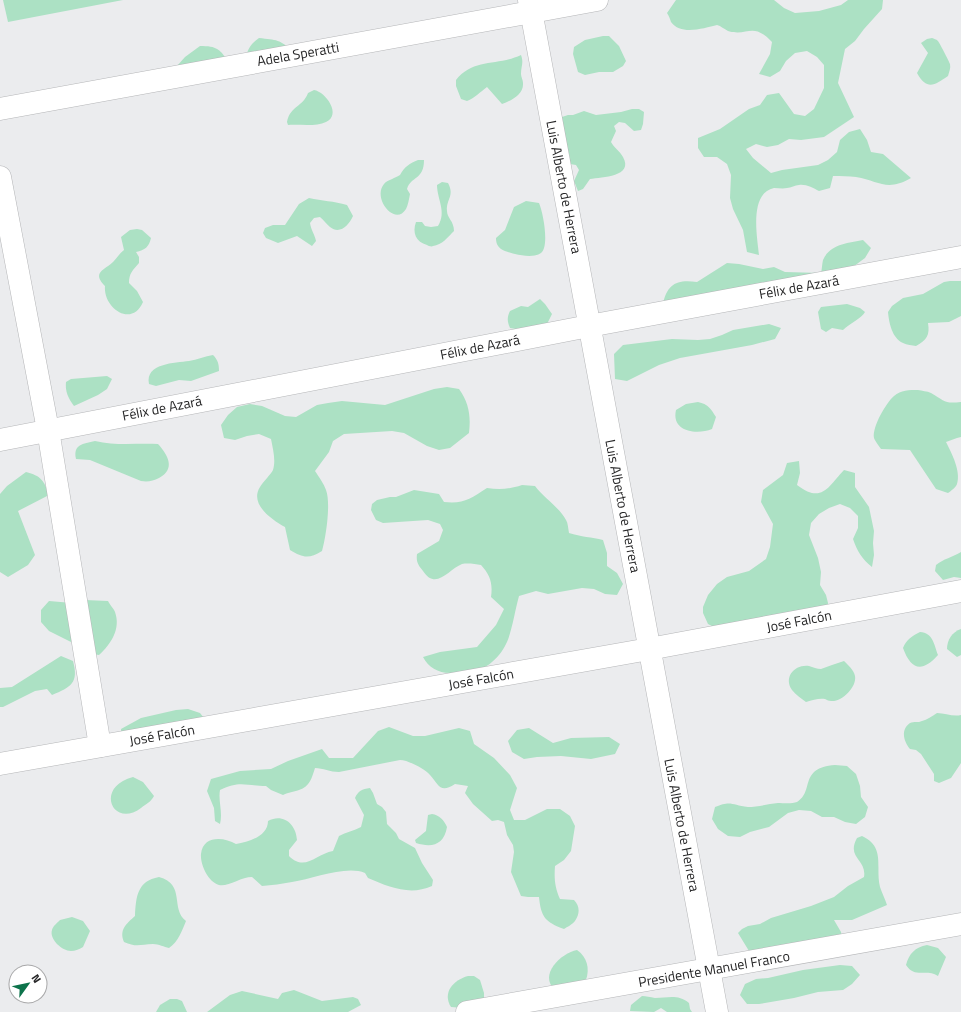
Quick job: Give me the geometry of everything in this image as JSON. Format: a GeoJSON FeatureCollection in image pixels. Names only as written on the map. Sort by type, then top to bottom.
{"type":"FeatureCollection","features":[{"type":"Feature","properties":{"kind":"street","name":"Adela Speratti"},"geometry":{"type":"LineString","coordinates":[[0,109],[530,6],[597,0]]}},
{"type":"Feature","properties":{"kind":"street","name":"Luis Alberto de Herrera"},"geometry":{"type":"LineString","coordinates":[[530,6],[717,1012]]}},
{"type":"Feature","properties":{"kind":"street"},"geometry":{"type":"LineString","coordinates":[[0,177],[48,430],[100,746]]}},
{"type":"Feature","properties":{"kind":"street","name":"Félix de Azará"},"geometry":{"type":"LineString","coordinates":[[0,440],[589,326],[961,257]]}},
{"type":"Feature","properties":{"kind":"street","name":"José Falcón"},"geometry":{"type":"LineString","coordinates":[[0,764],[649,649],[961,591]]}},
{"type":"Feature","properties":{"kind":"street","name":"Presidente Manuel Franco"},"geometry":{"type":"LineString","coordinates":[[467,1012],[961,924]]}},
{"type":"Feature","properties":{"kind":"green space"},"geometry":{"type":"Polygon","coordinates":[[[3,0],[123,0],[8,22],[3,0]]]}},
{"type":"Feature","properties":{"kind":"green space"},"geometry":{"type":"Polygon","coordinates":[[[676,0],[774,0],[784,8],[795,13],[819,11],[841,5],[848,0],[883,0],[882,9],[855,41],[845,49],[838,83],[854,117],[824,137],[801,140],[789,139],[778,145],[767,147],[756,144],[746,149],[753,158],[771,173],[818,165],[828,160],[837,152],[840,140],[849,132],[860,129],[867,140],[871,152],[883,154],[911,178],[903,182],[889,185],[856,177],[833,176],[830,188],[819,191],[804,185],[798,185],[790,188],[774,188],[766,192],[761,198],[758,206],[756,227],[759,255],[747,252],[743,230],[733,209],[730,198],[731,175],[727,164],[717,157],[704,157],[698,148],[698,138],[720,129],[749,109],[760,105],[767,95],[779,93],[794,114],[805,116],[814,109],[824,88],[824,65],[817,57],[807,51],[795,53],[786,61],[780,71],[770,77],[759,74],[770,54],[772,42],[760,32],[728,31],[717,25],[693,30],[681,29],[671,22],[667,13],[676,0]]]}},
{"type":"Feature","properties":{"kind":"green space"},"geometry":{"type":"Polygon","coordinates":[[[609,36],[619,46],[626,61],[623,66],[613,72],[599,72],[585,75],[578,72],[573,54],[574,47],[585,40],[609,36]]]}},
{"type":"Feature","properties":{"kind":"green space"},"geometry":{"type":"Polygon","coordinates":[[[259,38],[281,42],[292,52],[246,58],[250,46],[259,38]]]}},
{"type":"Feature","properties":{"kind":"green space"},"geometry":{"type":"Polygon","coordinates":[[[932,38],[939,42],[950,64],[950,67],[948,76],[931,85],[924,82],[917,73],[928,53],[921,43],[932,38]]]}},
{"type":"Feature","properties":{"kind":"green space"},"geometry":{"type":"Polygon","coordinates":[[[200,46],[218,49],[229,63],[177,66],[185,57],[200,46]]]}},
{"type":"Feature","properties":{"kind":"green space"},"geometry":{"type":"Polygon","coordinates":[[[521,55],[523,87],[519,94],[502,104],[487,87],[470,100],[467,101],[461,99],[456,86],[456,80],[463,73],[478,65],[521,55]]]}},
{"type":"Feature","properties":{"kind":"green space"},"geometry":{"type":"Polygon","coordinates":[[[314,90],[323,95],[330,104],[333,114],[331,119],[322,124],[288,125],[287,122],[291,113],[306,98],[308,93],[314,90]]]}},
{"type":"Feature","properties":{"kind":"green space"},"geometry":{"type":"Polygon","coordinates":[[[639,109],[644,112],[641,130],[634,131],[625,123],[619,122],[614,126],[616,131],[611,142],[623,157],[625,164],[624,169],[615,175],[590,179],[583,189],[578,191],[574,181],[579,170],[576,165],[570,164],[569,153],[562,141],[562,117],[584,111],[596,115],[639,109]]]}},
{"type":"Feature","properties":{"kind":"green space"},"geometry":{"type":"Polygon","coordinates":[[[424,160],[422,171],[420,175],[411,182],[407,189],[410,194],[406,209],[401,214],[396,215],[391,213],[383,203],[381,196],[381,190],[384,184],[400,175],[412,162],[424,160]]]}},
{"type":"Feature","properties":{"kind":"green space"},"geometry":{"type":"Polygon","coordinates":[[[442,182],[448,183],[451,191],[447,211],[454,231],[442,242],[430,246],[420,242],[414,230],[416,222],[422,222],[425,226],[431,227],[438,226],[441,221],[442,211],[437,185],[442,182]]]}},
{"type":"Feature","properties":{"kind":"green space"},"geometry":{"type":"Polygon","coordinates":[[[309,198],[347,205],[353,216],[347,226],[337,230],[330,227],[320,217],[314,218],[310,223],[316,241],[312,246],[297,236],[278,243],[266,238],[263,233],[265,228],[273,225],[285,225],[299,204],[309,198]]]}},
{"type":"Feature","properties":{"kind":"green space"},"geometry":{"type":"Polygon","coordinates":[[[526,201],[539,203],[545,228],[544,248],[542,252],[534,256],[505,251],[499,247],[496,241],[496,238],[505,230],[514,207],[526,201]]]}},
{"type":"Feature","properties":{"kind":"green space"},"geometry":{"type":"Polygon","coordinates":[[[130,230],[142,230],[151,238],[146,248],[136,252],[139,257],[139,263],[132,272],[129,280],[129,283],[137,291],[143,302],[138,310],[132,314],[126,314],[113,308],[99,274],[124,250],[121,237],[130,230]]]}},
{"type":"Feature","properties":{"kind":"green space"},"geometry":{"type":"Polygon","coordinates":[[[863,240],[871,248],[865,258],[846,272],[663,304],[667,292],[674,284],[684,281],[697,282],[727,263],[763,269],[774,267],[785,272],[821,273],[823,260],[835,247],[846,243],[863,240]]]}},
{"type":"Feature","properties":{"kind":"green space"},"geometry":{"type":"Polygon","coordinates":[[[961,281],[961,316],[949,322],[928,323],[929,331],[927,337],[923,342],[916,346],[899,341],[892,330],[889,321],[888,312],[892,306],[903,298],[923,294],[944,282],[961,281]]]}},
{"type":"Feature","properties":{"kind":"green space"},"geometry":{"type":"Polygon","coordinates":[[[540,299],[552,314],[546,326],[516,329],[510,328],[508,323],[508,315],[510,311],[521,306],[528,307],[540,299]]]}},
{"type":"Feature","properties":{"kind":"green space"},"geometry":{"type":"Polygon","coordinates":[[[847,304],[860,308],[865,312],[843,330],[832,328],[826,332],[821,329],[818,312],[821,307],[847,304]]]}},
{"type":"Feature","properties":{"kind":"green space"},"geometry":{"type":"Polygon","coordinates":[[[769,324],[781,328],[775,339],[752,345],[680,358],[659,365],[627,381],[615,379],[614,354],[623,345],[672,339],[710,339],[733,330],[769,324]]]}},
{"type":"Feature","properties":{"kind":"green space"},"geometry":{"type":"Polygon","coordinates":[[[213,355],[218,362],[219,371],[191,381],[179,380],[156,386],[149,384],[149,377],[152,372],[162,365],[213,355]]]}},
{"type":"Feature","properties":{"kind":"green space"},"geometry":{"type":"Polygon","coordinates":[[[107,376],[112,379],[107,389],[98,395],[74,406],[67,394],[66,382],[71,379],[107,376]]]}},
{"type":"Feature","properties":{"kind":"green space"},"geometry":{"type":"Polygon","coordinates":[[[447,387],[459,389],[465,399],[470,421],[469,433],[450,448],[439,450],[427,446],[404,433],[392,431],[344,434],[333,441],[329,452],[315,471],[326,490],[328,511],[322,551],[310,556],[302,556],[290,550],[285,527],[268,516],[257,499],[257,493],[260,487],[272,472],[274,466],[274,455],[271,439],[259,434],[235,440],[224,438],[221,425],[228,415],[237,407],[250,404],[262,406],[285,416],[296,417],[317,405],[342,401],[385,405],[434,389],[447,387]]]}},
{"type":"Feature","properties":{"kind":"green space"},"geometry":{"type":"Polygon","coordinates":[[[918,390],[929,392],[942,400],[951,403],[961,402],[961,437],[946,442],[958,474],[956,485],[948,493],[936,489],[910,450],[881,449],[874,438],[877,422],[891,399],[902,391],[918,390]]]}},
{"type":"Feature","properties":{"kind":"green space"},"geometry":{"type":"Polygon","coordinates":[[[698,402],[709,407],[716,417],[712,429],[699,432],[686,430],[677,423],[675,417],[676,410],[686,404],[698,402]]]}},
{"type":"Feature","properties":{"kind":"green space"},"geometry":{"type":"Polygon","coordinates":[[[95,441],[118,444],[158,444],[167,457],[169,466],[164,474],[157,479],[153,481],[141,481],[90,460],[76,459],[76,450],[80,446],[95,441]]]}},
{"type":"Feature","properties":{"kind":"green space"},"geometry":{"type":"Polygon","coordinates":[[[799,461],[800,473],[797,485],[806,491],[813,493],[824,491],[844,470],[855,473],[855,487],[869,507],[874,531],[874,555],[872,567],[860,554],[853,539],[858,528],[858,516],[850,508],[840,504],[819,514],[811,523],[809,535],[818,558],[821,572],[820,585],[826,595],[829,607],[720,630],[708,624],[703,613],[703,607],[708,595],[717,584],[727,577],[749,571],[766,559],[770,547],[773,524],[761,502],[763,490],[783,475],[787,463],[799,461]]]}},
{"type":"Feature","properties":{"kind":"green space"},"geometry":{"type":"Polygon","coordinates":[[[26,472],[41,479],[49,495],[18,511],[35,555],[28,565],[8,577],[0,572],[0,494],[7,486],[26,472]]]}},
{"type":"Feature","properties":{"kind":"green space"},"geometry":{"type":"Polygon","coordinates":[[[522,485],[535,486],[563,515],[568,524],[569,533],[603,540],[607,553],[607,566],[617,573],[623,584],[617,595],[605,594],[594,589],[582,588],[548,594],[536,591],[519,596],[508,639],[503,650],[495,660],[484,668],[472,673],[446,673],[438,671],[428,664],[423,657],[440,652],[477,647],[496,625],[504,609],[491,597],[492,588],[490,580],[487,572],[481,565],[462,564],[438,579],[428,577],[421,569],[417,561],[417,554],[439,541],[443,530],[440,524],[428,520],[383,523],[376,520],[371,510],[372,504],[377,500],[396,497],[414,490],[439,494],[444,502],[457,502],[467,500],[487,488],[505,489],[522,485]]]}},
{"type":"Feature","properties":{"kind":"green space"},"geometry":{"type":"Polygon","coordinates":[[[961,552],[961,578],[954,577],[943,580],[935,571],[936,565],[961,552]]]}},
{"type":"Feature","properties":{"kind":"green space"},"geometry":{"type":"Polygon","coordinates":[[[85,600],[108,601],[117,618],[114,636],[99,655],[87,653],[77,645],[49,631],[41,622],[41,610],[49,601],[72,603],[85,600]]]}},
{"type":"Feature","properties":{"kind":"green space"},"geometry":{"type":"Polygon","coordinates":[[[961,629],[961,655],[957,657],[947,649],[947,646],[953,634],[961,629]]]}},
{"type":"Feature","properties":{"kind":"green space"},"geometry":{"type":"Polygon","coordinates":[[[920,632],[928,634],[934,643],[938,655],[927,665],[918,666],[913,665],[903,648],[910,638],[920,632]]]}},
{"type":"Feature","properties":{"kind":"green space"},"geometry":{"type":"Polygon","coordinates":[[[61,656],[73,661],[75,668],[74,679],[69,687],[52,695],[47,689],[35,691],[3,707],[0,707],[0,688],[12,687],[61,656]]]}},
{"type":"Feature","properties":{"kind":"green space"},"geometry":{"type":"Polygon","coordinates":[[[844,661],[851,668],[855,676],[855,680],[854,685],[848,693],[840,699],[829,701],[825,699],[816,699],[806,702],[792,690],[789,680],[795,669],[809,666],[821,669],[844,661]]]}},
{"type":"Feature","properties":{"kind":"green space"},"geometry":{"type":"Polygon","coordinates":[[[188,709],[200,713],[207,722],[122,742],[121,729],[141,718],[176,710],[188,709]]]}},
{"type":"Feature","properties":{"kind":"green space"},"geometry":{"type":"Polygon","coordinates":[[[937,713],[955,716],[961,715],[961,763],[951,778],[939,783],[934,781],[934,774],[921,754],[916,750],[910,749],[904,736],[905,729],[910,723],[919,722],[930,718],[937,713]]]}},
{"type":"Feature","properties":{"kind":"green space"},"geometry":{"type":"Polygon","coordinates":[[[389,727],[413,736],[425,736],[459,728],[470,731],[474,744],[494,758],[510,775],[517,788],[510,810],[514,820],[525,820],[547,809],[560,809],[570,816],[575,826],[571,851],[564,860],[555,866],[555,875],[556,887],[560,899],[574,900],[578,907],[577,918],[574,922],[564,929],[552,924],[543,914],[539,897],[521,896],[511,872],[514,852],[513,845],[507,835],[504,822],[498,820],[492,821],[473,804],[465,793],[468,786],[455,784],[446,788],[440,787],[424,770],[416,765],[400,760],[339,772],[315,768],[306,787],[283,795],[266,786],[243,784],[233,785],[220,790],[220,824],[215,821],[214,808],[207,791],[211,779],[240,771],[271,769],[288,761],[322,749],[329,758],[353,758],[378,731],[389,727]]]}},
{"type":"Feature","properties":{"kind":"green space"},"geometry":{"type":"Polygon","coordinates":[[[529,728],[553,743],[571,738],[609,737],[620,744],[615,754],[591,759],[561,756],[524,759],[512,752],[508,741],[517,730],[529,728]]]}},
{"type":"Feature","properties":{"kind":"green space"},"geometry":{"type":"Polygon","coordinates":[[[835,765],[847,766],[856,774],[860,786],[861,797],[868,807],[865,817],[856,824],[845,822],[834,817],[822,817],[811,811],[799,810],[788,813],[769,827],[750,832],[740,837],[728,836],[718,829],[712,819],[715,807],[725,804],[755,807],[778,803],[797,802],[805,792],[811,775],[816,770],[835,765]]]}},
{"type":"Feature","properties":{"kind":"green space"},"geometry":{"type":"Polygon","coordinates":[[[133,777],[143,782],[154,796],[141,808],[131,813],[122,813],[116,810],[112,804],[111,797],[114,789],[121,782],[133,777]]]}},
{"type":"Feature","properties":{"kind":"green space"},"geometry":{"type":"Polygon","coordinates":[[[370,788],[377,804],[386,812],[387,824],[396,833],[399,839],[415,848],[422,863],[433,880],[432,886],[416,890],[400,889],[368,878],[365,873],[357,871],[329,873],[300,880],[262,886],[252,877],[219,885],[208,877],[203,867],[201,858],[203,848],[206,843],[215,839],[226,840],[236,844],[252,840],[265,831],[268,821],[274,819],[284,819],[294,829],[297,840],[289,850],[289,856],[295,861],[311,861],[333,851],[339,836],[361,827],[364,815],[355,798],[361,791],[370,788]]]}},
{"type":"Feature","properties":{"kind":"green space"},"geometry":{"type":"Polygon","coordinates":[[[432,814],[441,818],[447,827],[443,838],[436,844],[432,845],[416,843],[415,840],[426,831],[428,815],[432,814]]]}},
{"type":"Feature","properties":{"kind":"green space"},"geometry":{"type":"Polygon","coordinates":[[[862,836],[874,846],[877,852],[880,887],[887,905],[852,920],[834,920],[841,932],[842,939],[749,951],[738,933],[742,929],[834,897],[848,886],[864,877],[863,866],[854,850],[854,845],[857,838],[862,836]]]}},
{"type":"Feature","properties":{"kind":"green space"},"geometry":{"type":"Polygon","coordinates":[[[159,877],[167,880],[172,885],[175,891],[181,916],[186,921],[179,936],[175,943],[169,948],[155,944],[136,945],[124,942],[122,934],[126,925],[135,916],[136,902],[139,891],[146,882],[159,877]]]}},
{"type":"Feature","properties":{"kind":"green space"},"geometry":{"type":"Polygon","coordinates":[[[72,917],[83,921],[90,931],[83,947],[71,951],[60,947],[54,941],[52,937],[52,930],[60,920],[72,917]]]}},
{"type":"Feature","properties":{"kind":"green space"},"geometry":{"type":"Polygon","coordinates":[[[927,945],[938,948],[946,957],[938,976],[929,973],[913,972],[906,965],[916,949],[927,945]]]}},
{"type":"Feature","properties":{"kind":"green space"},"geometry":{"type":"Polygon","coordinates":[[[577,950],[587,963],[588,971],[586,980],[555,990],[550,984],[550,972],[564,955],[577,950]]]}},
{"type":"Feature","properties":{"kind":"green space"},"geometry":{"type":"Polygon","coordinates":[[[840,965],[852,966],[860,975],[852,984],[843,990],[818,992],[759,1004],[747,1004],[740,995],[745,984],[756,979],[840,965]]]}},
{"type":"Feature","properties":{"kind":"green space"},"geometry":{"type":"Polygon","coordinates":[[[468,976],[474,976],[480,980],[484,993],[484,999],[477,1009],[451,1007],[448,997],[450,988],[458,981],[468,976]]]}},
{"type":"Feature","properties":{"kind":"green space"},"geometry":{"type":"Polygon","coordinates":[[[294,990],[322,1001],[353,997],[358,999],[361,1005],[348,1012],[207,1012],[230,995],[242,991],[278,999],[282,993],[294,990]]]}},
{"type":"Feature","properties":{"kind":"green space"},"geometry":{"type":"Polygon","coordinates":[[[642,996],[655,998],[681,998],[689,1003],[692,1012],[667,1012],[661,1008],[654,1012],[630,1011],[631,1005],[642,996]]]}},
{"type":"Feature","properties":{"kind":"green space"},"geometry":{"type":"Polygon","coordinates":[[[170,999],[182,1001],[187,1012],[156,1012],[160,1005],[170,999]]]}}]}
